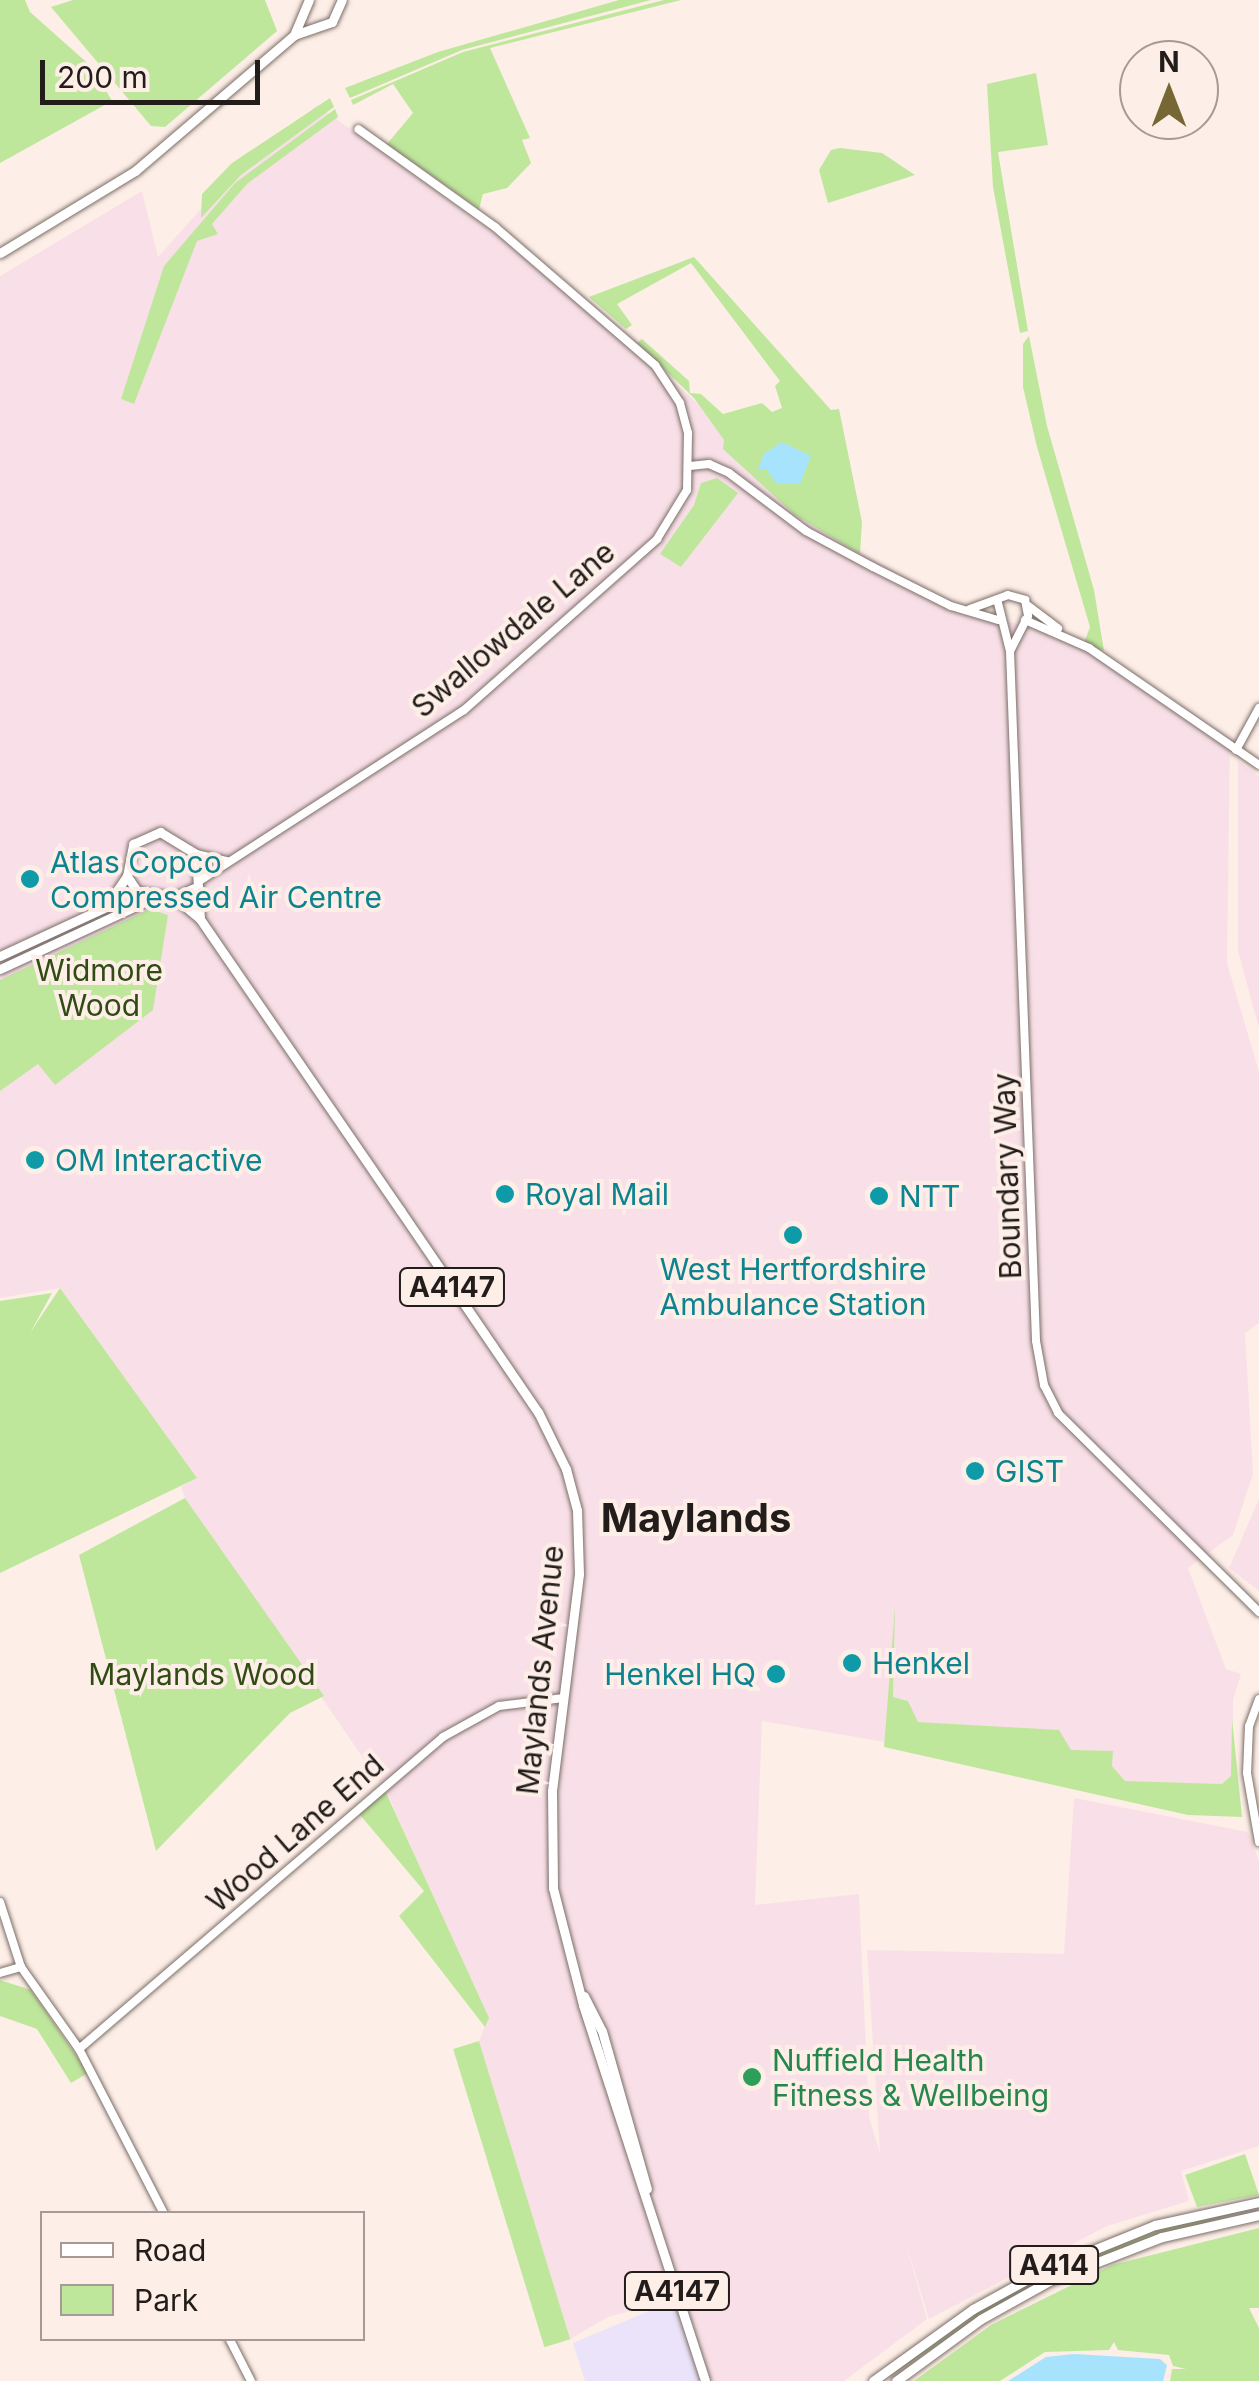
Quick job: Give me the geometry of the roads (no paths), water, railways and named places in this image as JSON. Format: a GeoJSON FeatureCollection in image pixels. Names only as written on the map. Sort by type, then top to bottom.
{"type":"FeatureCollection","features":[{"type":"Feature","properties":{"kind":"main road"},"geometry":{"type":"LineString","coordinates":[[294,35],[310,0]]}},
{"type":"Feature","properties":{"kind":"main road"},"geometry":{"type":"LineString","coordinates":[[330,0],[336,11]]}},
{"type":"Feature","properties":{"kind":"main road"},"geometry":{"type":"LineString","coordinates":[[0,253],[135,171],[294,35],[332,22],[342,0]]}},
{"type":"Feature","properties":{"kind":"main road"},"geometry":{"type":"LineString","coordinates":[[304,12],[317,27]]}},
{"type":"Feature","properties":{"kind":"main road"},"geometry":{"type":"LineString","coordinates":[[0,956],[106,906],[127,876],[133,844],[152,833],[196,854],[196,885],[174,898],[154,898],[137,892],[127,876]]}},
{"type":"Feature","properties":{"kind":"main road","name":"Maylands Avenue"},"geometry":{"type":"LineString","coordinates":[[196,885],[200,919]]}},
{"type":"Feature","properties":{"kind":"main road"},"geometry":{"type":"LineString","coordinates":[[0,969],[154,898]]}},
{"type":"Feature","properties":{"kind":"main road","name":"Maylands Avenue"},"geometry":{"type":"LineString","coordinates":[[174,898],[200,919],[553,1436],[571,1486],[579,1539],[551,1876],[594,2039],[705,2381]]}},
{"type":"Feature","properties":{"kind":"main road","name":"Maylands Avenue"},"geometry":{"type":"LineString","coordinates":[[582,1994],[596,2014],[627,2108],[648,2202]]}},
{"type":"Feature","properties":{"kind":"main road"},"geometry":{"type":"LineString","coordinates":[[594,2039],[596,2014]]}},
{"type":"Feature","properties":{"kind":"main road"},"geometry":{"type":"LineString","coordinates":[[623,2128],[627,2108]]}},
{"type":"Feature","properties":{"kind":"main road","name":"A414"},"geometry":{"type":"LineString","coordinates":[[873,2381],[972,2309],[1044,2270],[1155,2225],[1259,2202]]}},
{"type":"Feature","properties":{"kind":"main road","name":"A414"},"geometry":{"type":"LineString","coordinates":[[896,2381],[981,2319],[1086,2264],[1200,2225],[1259,2214]]}},
{"type":"Feature","properties":{"kind":"street"},"geometry":{"type":"LineString","coordinates":[[358,129],[495,227],[655,365],[680,403],[690,466],[709,464],[729,473],[806,531],[964,610],[1001,622],[1023,622],[1061,631]]}},
{"type":"Feature","properties":{"kind":"street","name":"Swallowdale Lane"},"geometry":{"type":"LineString","coordinates":[[196,885],[464,710],[657,538],[680,507],[690,466]]}},
{"type":"Feature","properties":{"kind":"street"},"geometry":{"type":"LineString","coordinates":[[964,610],[1016,595],[1061,631],[1259,766]]}},
{"type":"Feature","properties":{"kind":"street","name":"Boundary Way"},"geometry":{"type":"LineString","coordinates":[[998,603],[1010,650],[1035,1322],[1044,1385],[1058,1413],[1259,1612]]}},
{"type":"Feature","properties":{"kind":"street","name":"Boundary Way"},"geometry":{"type":"LineString","coordinates":[[1010,650],[1027,605]]}},
{"type":"Feature","properties":{"kind":"street"},"geometry":{"type":"LineString","coordinates":[[1236,750],[1259,708]]}},
{"type":"Feature","properties":{"kind":"street"},"geometry":{"type":"LineString","coordinates":[[196,854],[227,862]]}},
{"type":"Feature","properties":{"kind":"street","name":"Wood Lane End"},"geometry":{"type":"LineString","coordinates":[[79,2050],[443,1737],[499,1706],[564,1698]]}},
{"type":"Feature","properties":{"kind":"street"},"geometry":{"type":"LineString","coordinates":[[1259,1699],[1249,1726],[1247,1773],[1259,1842]]}},
{"type":"Feature","properties":{"kind":"street"},"geometry":{"type":"LineString","coordinates":[[0,1902],[21,1967],[79,2050],[162,2211]]}},
{"type":"Feature","properties":{"kind":"street"},"geometry":{"type":"LineString","coordinates":[[0,1973],[21,1967]]}},
{"type":"Feature","properties":{"kind":"street"},"geometry":{"type":"LineString","coordinates":[[231,2341],[251,2381]]}},
{"type":"Feature","properties":{"kind":"water"},"geometry":{"type":"Polygon","coordinates":[[[782,442],[811,456],[800,484],[776,483],[766,469],[758,469],[764,454],[782,442]]]}},
{"type":"Feature","properties":{"kind":"water"},"geometry":{"type":"Polygon","coordinates":[[[1074,2354],[1160,2359],[1167,2365],[1163,2381],[1008,2381],[1046,2357],[1074,2354]]]}},
{"type":"Feature","properties":{"kind":"place","name":"Atlas Copco Compressed Air Centre"},"geometry":{"type":"Point","coordinates":[30,879]}},
{"type":"Feature","properties":{"kind":"place","name":"OM Interactive"},"geometry":{"type":"Point","coordinates":[35,1160]}},
{"type":"Feature","properties":{"kind":"place","name":"Royal Mail"},"geometry":{"type":"Point","coordinates":[505,1194]}},
{"type":"Feature","properties":{"kind":"place","name":"NTT"},"geometry":{"type":"Point","coordinates":[879,1196]}},
{"type":"Feature","properties":{"kind":"place","name":"West Hertfordshire Ambulance Station"},"geometry":{"type":"Point","coordinates":[793,1235]}},
{"type":"Feature","properties":{"kind":"place","name":"GIST"},"geometry":{"type":"Point","coordinates":[975,1471]}},
{"type":"Feature","properties":{"kind":"place","name":"Henkel"},"geometry":{"type":"Point","coordinates":[852,1663]}},
{"type":"Feature","properties":{"kind":"place","name":"Henkel HQ"},"geometry":{"type":"Point","coordinates":[776,1674]}},
{"type":"Feature","properties":{"kind":"place","name":"Nuffield Health Fitness & Wellbeing"},"geometry":{"type":"Point","coordinates":[752,2077]}},
{"type":"Feature","properties":{"kind":"district","name":"Maylands"},"geometry":{"type":"Point","coordinates":[696,1518]}},
{"type":"Feature","properties":{"kind":"park label","name":"Widmore Wood"},"geometry":{"type":"Point","coordinates":[99,987]}},
{"type":"Feature","properties":{"kind":"park label","name":"Maylands Wood"},"geometry":{"type":"Point","coordinates":[202,1674]}}]}
